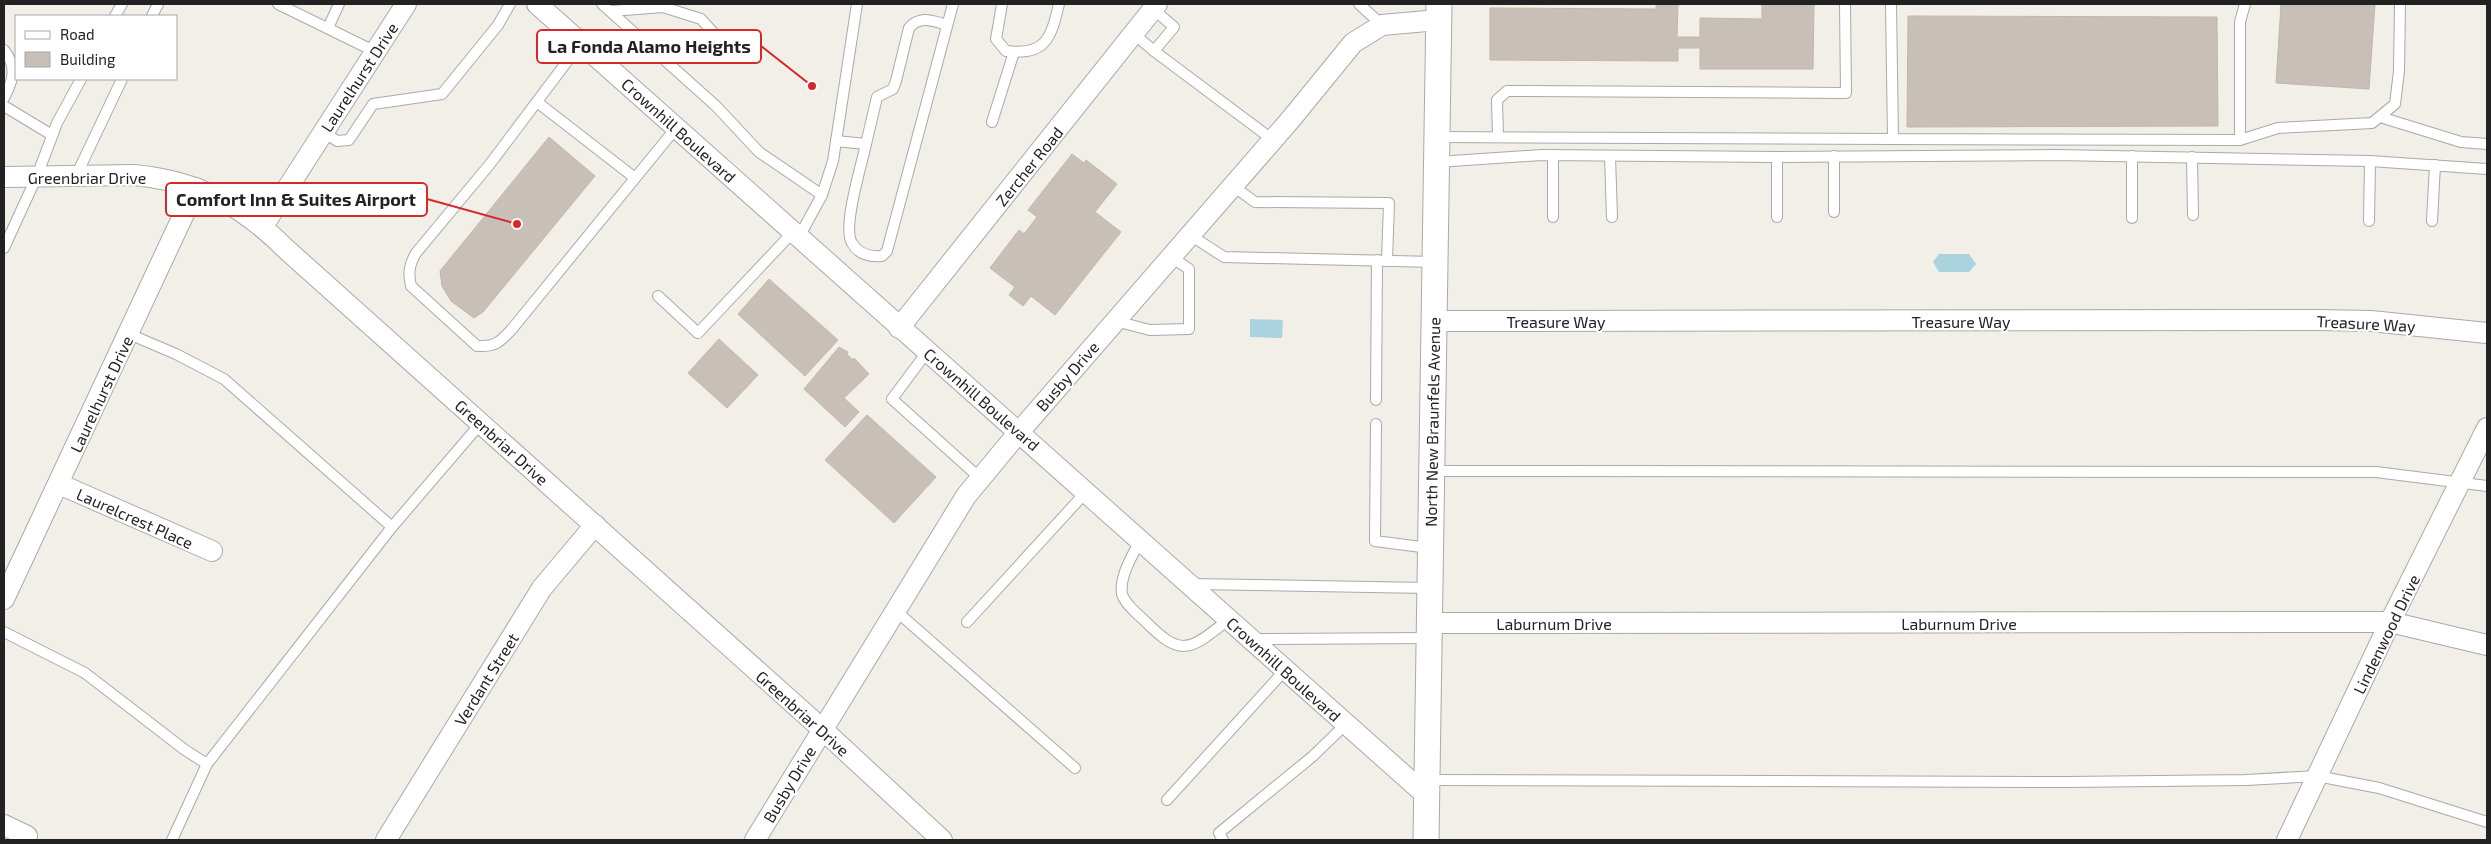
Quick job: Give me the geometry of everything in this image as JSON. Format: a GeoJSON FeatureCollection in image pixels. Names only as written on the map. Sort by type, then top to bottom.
{"type":"FeatureCollection","features":[{"type":"Feature","properties":{"kind":"street","name":"Laurelhurst Drive"},"geometry":{"type":"LineString","coordinates":[[263,226],[406,4]]}},
{"type":"Feature","properties":{"kind":"street","name":"Crownhill Boulevard"},"geometry":{"type":"LineString","coordinates":[[539,4],[899,328],[1019,432],[1346,724],[1426,788]]}},
{"type":"Feature","properties":{"kind":"street","name":"Zercher Road"},"geometry":{"type":"LineString","coordinates":[[899,328],[1155,7]]}},
{"type":"Feature","properties":{"kind":"street","name":"Busby Drive"},"geometry":{"type":"LineString","coordinates":[[755,840],[966,496],[1019,432],[1273,140],[1353,43],[1382,25],[1439,12]]}},
{"type":"Feature","properties":{"kind":"street","name":"North New Braunfels Avenue"},"geometry":{"type":"LineString","coordinates":[[1426,840],[1427,630],[1439,12]]}},
{"type":"Feature","properties":{"kind":"street","name":"Greenbriar Drive"},"geometry":{"type":"LineString","coordinates":[[4,177],[134,175],[156,177],[196,188],[227,202],[263,226],[287,250],[822,729],[942,840]]}},
{"type":"Feature","properties":{"kind":"street","name":"Laurelhurst Drive"},"geometry":{"type":"LineString","coordinates":[[4,600],[196,188]]}},
{"type":"Feature","properties":{"kind":"street","name":"Treasure Way"},"geometry":{"type":"LineString","coordinates":[[1434,321],[2317,320],[2388,323],[2487,333]]}},
{"type":"Feature","properties":{"kind":"street","name":"Lindenwood Drive"},"geometry":{"type":"LineString","coordinates":[[2287,840],[2390,622],[2487,428]]}},
{"type":"Feature","properties":{"kind":"street","name":"Laurelcrest Place"},"geometry":{"type":"LineString","coordinates":[[59,484],[212,551]]}},
{"type":"Feature","properties":{"kind":"street","name":"Verdant Street"},"geometry":{"type":"LineString","coordinates":[[386,840],[542,588],[595,525]]}},
{"type":"Feature","properties":{"kind":"street","name":"Laburnum Drive"},"geometry":{"type":"LineString","coordinates":[[1427,630],[2390,622],[2487,645]]}},
{"type":"Feature","properties":{"kind":"street"},"geometry":{"type":"LineString","coordinates":[[4,825],[27,836]]}},
{"type":"Feature","properties":{"kind":"lane"},"geometry":{"type":"LineString","coordinates":[[278,4],[376,52]]}},
{"type":"Feature","properties":{"kind":"lane"},"geometry":{"type":"LineString","coordinates":[[328,28],[339,4]]}},
{"type":"Feature","properties":{"kind":"lane"},"geometry":{"type":"LineString","coordinates":[[324,132],[337,140],[349,140],[373,104],[442,94],[498,25],[510,4]]}},
{"type":"Feature","properties":{"kind":"lane"},"geometry":{"type":"LineString","coordinates":[[602,4],[716,106],[759,152],[822,195]]}},
{"type":"Feature","properties":{"kind":"lane"},"geometry":{"type":"LineString","coordinates":[[658,296],[698,333],[796,235],[822,195],[833,160],[857,4]]}},
{"type":"Feature","properties":{"kind":"lane"},"geometry":{"type":"LineString","coordinates":[[947,25],[921,20],[909,28],[893,89],[877,97],[848,228],[851,242],[860,253],[882,256],[887,252],[953,4]]}},
{"type":"Feature","properties":{"kind":"lane"},"geometry":{"type":"LineString","coordinates":[[1002,4],[996,39],[1006,51],[1014,52],[1036,50],[1048,40],[1059,4]]}},
{"type":"Feature","properties":{"kind":"lane"},"geometry":{"type":"LineString","coordinates":[[1359,4],[1382,25]]}},
{"type":"Feature","properties":{"kind":"lane"},"geometry":{"type":"LineString","coordinates":[[1498,137],[1497,100],[1507,91],[1846,92],[1845,4]]}},
{"type":"Feature","properties":{"kind":"lane"},"geometry":{"type":"LineString","coordinates":[[1891,4],[1893,139]]}},
{"type":"Feature","properties":{"kind":"lane"},"geometry":{"type":"LineString","coordinates":[[2240,140],[2240,22],[2246,4]]}},
{"type":"Feature","properties":{"kind":"lane"},"geometry":{"type":"LineString","coordinates":[[1437,137],[2240,140],[2278,128],[2372,123],[2395,104],[2400,4]]}},
{"type":"Feature","properties":{"kind":"lane"},"geometry":{"type":"LineString","coordinates":[[611,11],[662,7],[701,19],[721,41]]}},
{"type":"Feature","properties":{"kind":"lane"},"geometry":{"type":"LineString","coordinates":[[1154,51],[1174,27],[1155,7]]}},
{"type":"Feature","properties":{"kind":"lane"},"geometry":{"type":"LineString","coordinates":[[1134,34],[1273,140]]}},
{"type":"Feature","properties":{"kind":"lane"},"geometry":{"type":"LineString","coordinates":[[581,43],[490,164],[416,253],[410,263],[408,274],[411,286],[477,346],[490,347],[500,342],[676,128]]}},
{"type":"Feature","properties":{"kind":"lane"},"geometry":{"type":"LineString","coordinates":[[4,50],[12,60],[13,68],[12,84],[4,98]]}},
{"type":"Feature","properties":{"kind":"lane"},"geometry":{"type":"LineString","coordinates":[[992,122],[1014,52]]}},
{"type":"Feature","properties":{"kind":"lane"},"geometry":{"type":"LineString","coordinates":[[4,248],[37,176],[52,135],[80,80]]}},
{"type":"Feature","properties":{"kind":"lane"},"geometry":{"type":"LineString","coordinates":[[76,176],[122,80]]}},
{"type":"Feature","properties":{"kind":"lane"},"geometry":{"type":"LineString","coordinates":[[537,102],[635,178]]}},
{"type":"Feature","properties":{"kind":"lane"},"geometry":{"type":"LineString","coordinates":[[4,106],[52,135]]}},
{"type":"Feature","properties":{"kind":"lane"},"geometry":{"type":"LineString","coordinates":[[2380,117],[2461,142],[2487,144]]}},
{"type":"Feature","properties":{"kind":"lane"},"geometry":{"type":"LineString","coordinates":[[836,140],[866,144]]}},
{"type":"Feature","properties":{"kind":"lane"},"geometry":{"type":"LineString","coordinates":[[1436,162],[1553,155],[1777,157],[2132,156],[2370,161],[2487,169]]}},
{"type":"Feature","properties":{"kind":"lane"},"geometry":{"type":"LineString","coordinates":[[1553,155],[1553,217]]}},
{"type":"Feature","properties":{"kind":"lane"},"geometry":{"type":"LineString","coordinates":[[1610,156],[1612,217]]}},
{"type":"Feature","properties":{"kind":"lane"},"geometry":{"type":"LineString","coordinates":[[1834,156],[1834,212]]}},
{"type":"Feature","properties":{"kind":"lane"},"geometry":{"type":"LineString","coordinates":[[2132,156],[2132,218]]}},
{"type":"Feature","properties":{"kind":"lane"},"geometry":{"type":"LineString","coordinates":[[1777,157],[1777,217]]}},
{"type":"Feature","properties":{"kind":"lane"},"geometry":{"type":"LineString","coordinates":[[2192,157],[2193,215]]}},
{"type":"Feature","properties":{"kind":"lane"},"geometry":{"type":"LineString","coordinates":[[2369,221],[2370,161]]}},
{"type":"Feature","properties":{"kind":"lane"},"geometry":{"type":"LineString","coordinates":[[2432,221],[2435,165]]}},
{"type":"Feature","properties":{"kind":"lane"},"geometry":{"type":"LineString","coordinates":[[1233,186],[1255,202],[1389,203],[1382,261],[1376,400]]}},
{"type":"Feature","properties":{"kind":"lane"},"geometry":{"type":"LineString","coordinates":[[1190,235],[1224,257],[1435,262]]}},
{"type":"Feature","properties":{"kind":"lane"},"geometry":{"type":"LineString","coordinates":[[1115,321],[1150,330],[1189,329],[1189,269],[1171,257]]}},
{"type":"Feature","properties":{"kind":"lane"},"geometry":{"type":"LineString","coordinates":[[128,334],[176,354],[224,379],[330,475],[392,527]]}},
{"type":"Feature","properties":{"kind":"lane"},"geometry":{"type":"LineString","coordinates":[[927,352],[892,399],[981,479]]}},
{"type":"Feature","properties":{"kind":"lane"},"geometry":{"type":"LineString","coordinates":[[172,840],[207,764],[392,527],[481,423]]}},
{"type":"Feature","properties":{"kind":"lane"},"geometry":{"type":"LineString","coordinates":[[1376,424],[1375,541],[1429,548]]}},
{"type":"Feature","properties":{"kind":"lane"},"geometry":{"type":"LineString","coordinates":[[1431,471],[2376,472],[2487,486]]}},
{"type":"Feature","properties":{"kind":"lane"},"geometry":{"type":"LineString","coordinates":[[967,622],[1086,492]]}},
{"type":"Feature","properties":{"kind":"lane"},"geometry":{"type":"LineString","coordinates":[[1140,540],[1124,576],[1122,594],[1131,608],[1159,636],[1171,645],[1184,647],[1202,641],[1229,619]]}},
{"type":"Feature","properties":{"kind":"lane"},"geometry":{"type":"LineString","coordinates":[[1190,584],[1428,588]]}},
{"type":"Feature","properties":{"kind":"lane"},"geometry":{"type":"LineString","coordinates":[[895,610],[1075,768]]}},
{"type":"Feature","properties":{"kind":"lane"},"geometry":{"type":"LineString","coordinates":[[1250,639],[1427,630]]}},
{"type":"Feature","properties":{"kind":"lane"},"geometry":{"type":"LineString","coordinates":[[4,632],[85,673],[185,750],[207,764]]}},
{"type":"Feature","properties":{"kind":"lane"},"geometry":{"type":"LineString","coordinates":[[1167,800],[1285,670]]}},
{"type":"Feature","properties":{"kind":"lane"},"geometry":{"type":"LineString","coordinates":[[1223,840],[1219,833],[1313,756],[1346,724]]}},
{"type":"Feature","properties":{"kind":"lane"},"geometry":{"type":"LineString","coordinates":[[1426,788],[2246,780],[2317,776],[2379,788],[2487,822]]}},
{"type":"Feature","properties":{"kind":"water"},"geometry":{"type":"Polygon","coordinates":[[[1939,254],[1969,254],[1976,264],[1969,272],[1939,272],[1933,262],[1939,254]]]}},
{"type":"Feature","properties":{"kind":"water"},"geometry":{"type":"Polygon","coordinates":[[[1250,319],[1283,320],[1282,338],[1250,337],[1250,319]]]}},
{"type":"Feature","properties":{"kind":"building"},"geometry":{"type":"Polygon","coordinates":[[[1656,4],[1678,4],[1677,37],[1700,37],[1700,18],[1762,19],[1762,4],[1814,4],[1813,69],[1700,69],[1700,48],[1678,48],[1678,61],[1490,60],[1490,8],[1656,9],[1656,4]]]}},
{"type":"Feature","properties":{"kind":"building"},"geometry":{"type":"Polygon","coordinates":[[[2281,4],[2375,4],[2369,89],[2276,83],[2281,4]]]}},
{"type":"Feature","properties":{"kind":"building"},"geometry":{"type":"Polygon","coordinates":[[[1908,16],[2217,17],[2218,126],[1907,127],[1908,16]]]}},
{"type":"Feature","properties":{"kind":"building"},"geometry":{"type":"Polygon","coordinates":[[[549,137],[595,176],[483,312],[474,318],[451,301],[442,286],[440,271],[549,137]]]}},
{"type":"Feature","properties":{"kind":"building"},"geometry":{"type":"Polygon","coordinates":[[[1072,154],[1084,163],[1086,160],[1117,184],[1095,212],[1121,232],[1055,315],[1031,296],[1023,306],[1009,295],[1015,287],[990,268],[1019,230],[1024,234],[1037,217],[1028,210],[1072,154]]]}},
{"type":"Feature","properties":{"kind":"building"},"geometry":{"type":"Polygon","coordinates":[[[769,279],[838,340],[805,376],[738,314],[769,279]]]}},
{"type":"Feature","properties":{"kind":"building"},"geometry":{"type":"Polygon","coordinates":[[[719,339],[758,375],[727,408],[688,373],[719,339]]]}},
{"type":"Feature","properties":{"kind":"building"},"geometry":{"type":"Polygon","coordinates":[[[839,347],[848,352],[847,354],[853,360],[854,358],[869,374],[844,398],[859,412],[845,427],[804,389],[839,347]]]}},
{"type":"Feature","properties":{"kind":"building"},"geometry":{"type":"Polygon","coordinates":[[[867,415],[936,477],[894,523],[825,460],[867,415]]]}},
{"type":"Feature","properties":{"kind":"place","name":"La Fonda Alamo Heights"},"geometry":{"type":"Point","coordinates":[812,86]}},
{"type":"Feature","properties":{"kind":"place","name":"Comfort Inn & Suites Airport"},"geometry":{"type":"Point","coordinates":[517,224]}}]}
